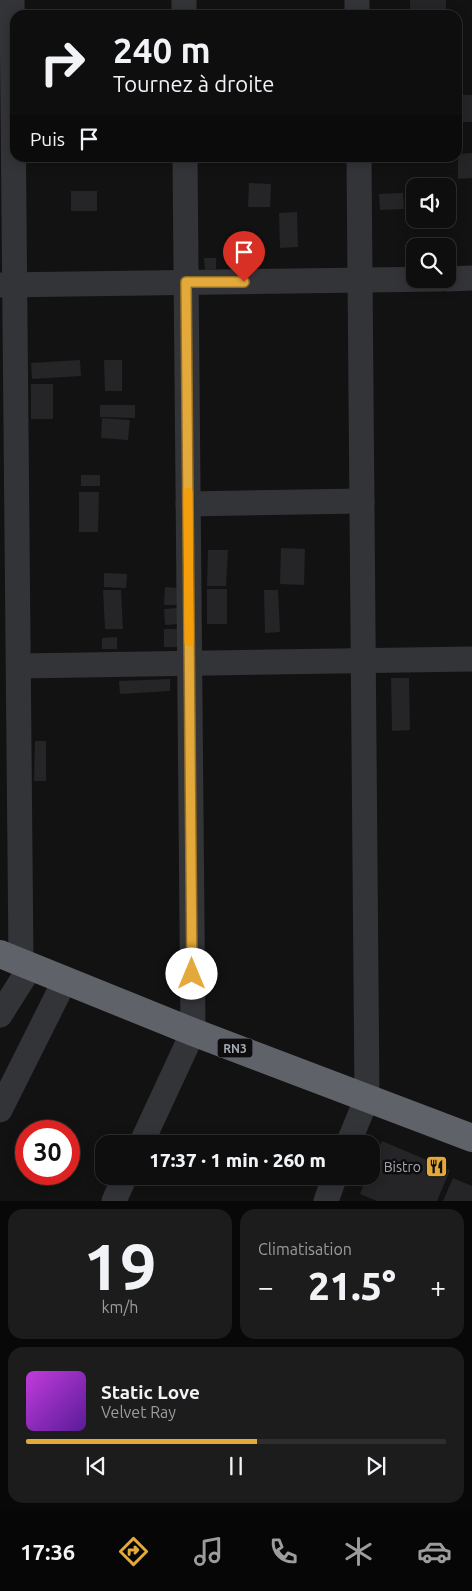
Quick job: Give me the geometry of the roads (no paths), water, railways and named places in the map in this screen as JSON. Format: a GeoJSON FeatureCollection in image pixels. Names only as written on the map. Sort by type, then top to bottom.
{"type":"FeatureCollection","features":[{"type":"Feature","properties":{"kind":"highway","name":"RN3"},"geometry":{"type":"LineString","coordinates":[[17,961],[193,1032],[472,1138]]}},
{"type":"Feature","properties":{"kind":"street"},"geometry":{"type":"LineString","coordinates":[[0,1015],[17,961],[19,666],[8,285],[10,142]]}},
{"type":"Feature","properties":{"kind":"street"},"geometry":{"type":"LineString","coordinates":[[144,1135],[193,1032],[185,162]]}},
{"type":"Feature","properties":{"kind":"street"},"geometry":{"type":"LineString","coordinates":[[352,1135],[367,1098],[359,162]]}},
{"type":"Feature","properties":{"kind":"street"},"geometry":{"type":"LineString","coordinates":[[456,279],[472,278]]}},
{"type":"Feature","properties":{"kind":"street"},"geometry":{"type":"LineString","coordinates":[[8,285],[406,279]]}},
{"type":"Feature","properties":{"kind":"street"},"geometry":{"type":"LineString","coordinates":[[188,504],[362,501]]}},
{"type":"Feature","properties":{"kind":"street"},"geometry":{"type":"LineString","coordinates":[[19,666],[472,659]]}},
{"type":"Feature","properties":{"kind":"street"},"geometry":{"type":"LineString","coordinates":[[0,1110],[65,980]]}},
{"type":"Feature","properties":{"kind":"street"},"geometry":{"type":"LineString","coordinates":[[114,1201],[121,1185]]}},
{"type":"Feature","properties":{"kind":"street"},"geometry":{"type":"LineString","coordinates":[[326,1201],[332,1185]]}},
{"type":"Feature","properties":{"kind":"place","name":"Bistro"},"geometry":{"type":"Point","coordinates":[437,1167]}}]}
